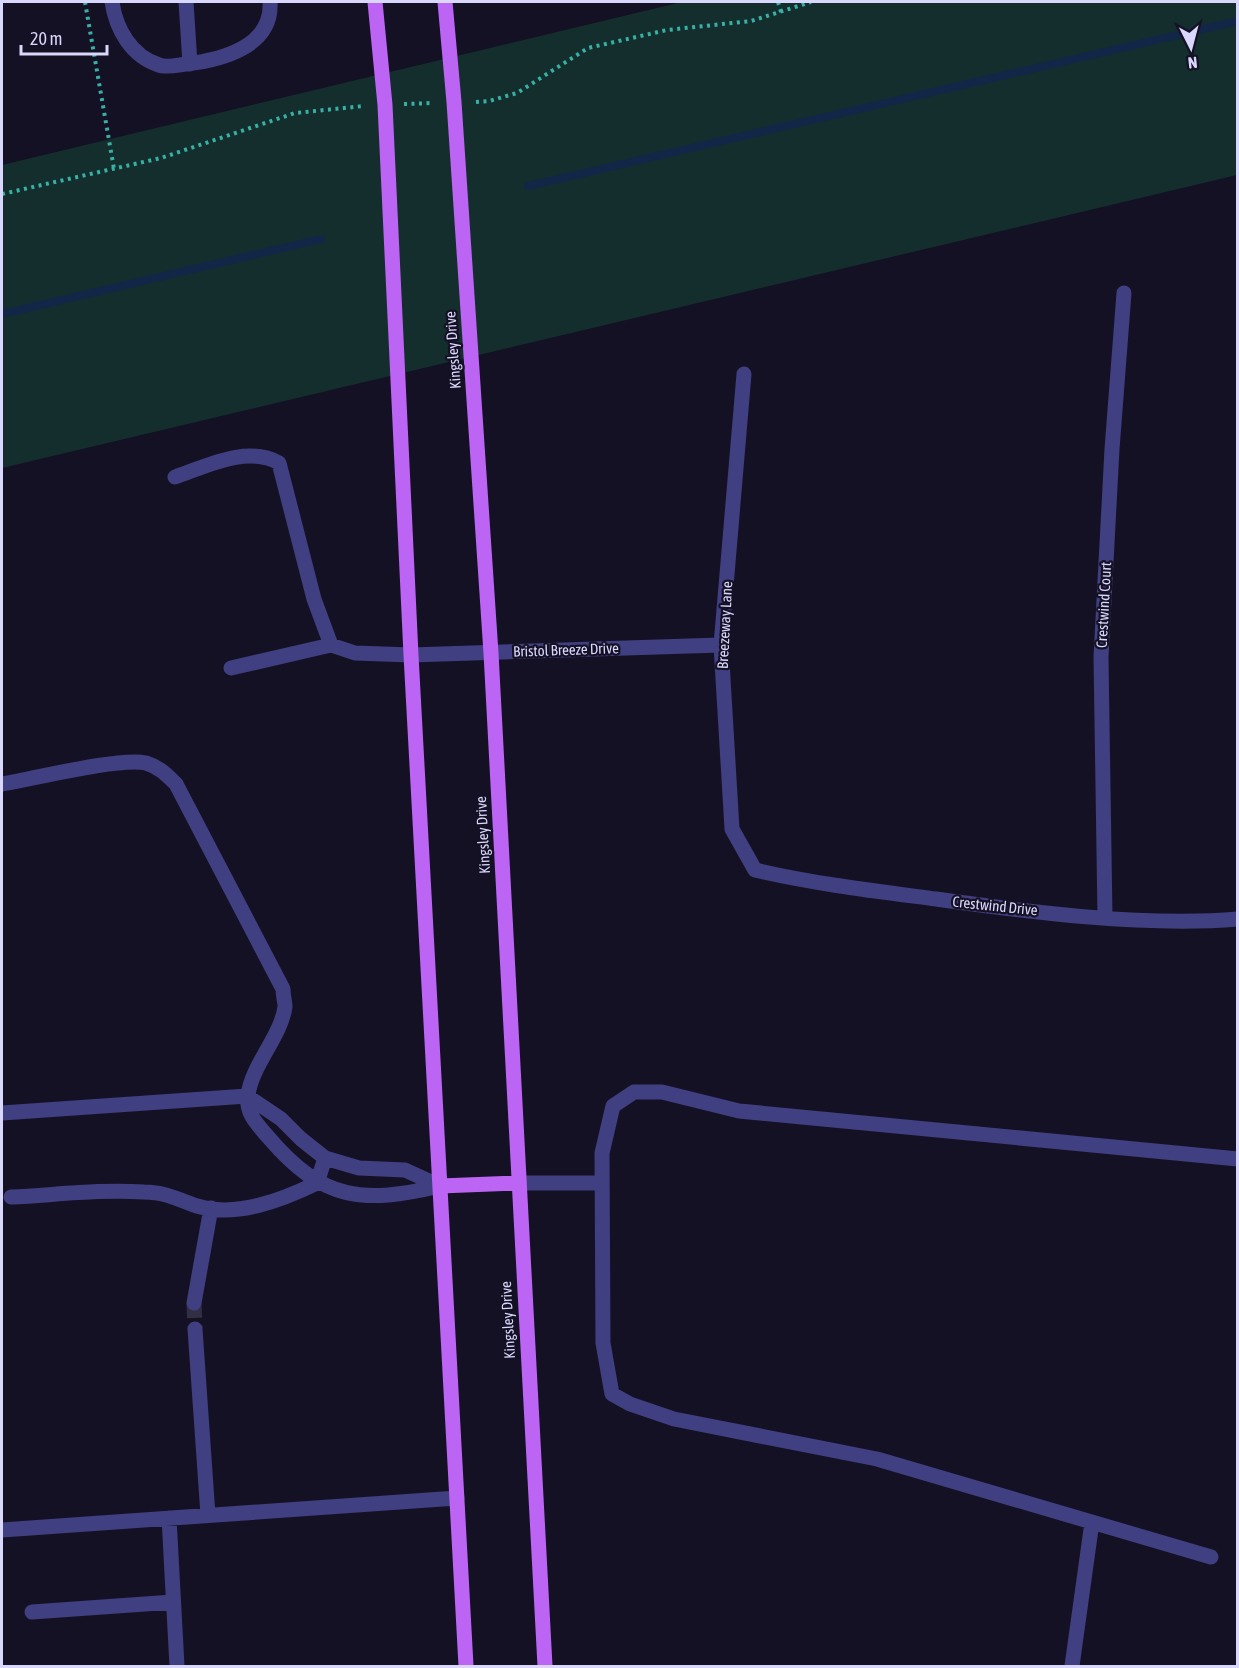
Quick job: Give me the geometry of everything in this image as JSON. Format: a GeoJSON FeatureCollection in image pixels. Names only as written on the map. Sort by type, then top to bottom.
{"type":"FeatureCollection","features":[{"type":"Feature","properties":{"kind":"main road"},"geometry":{"type":"LineString","coordinates":[[375,2],[385,105],[411,655],[466,1666]]}},
{"type":"Feature","properties":{"kind":"main road","name":"Kingsley Drive"},"geometry":{"type":"LineString","coordinates":[[445,2],[454,102],[491,653],[545,1666]]}},
{"type":"Feature","properties":{"kind":"main road"},"geometry":{"type":"LineString","coordinates":[[440,1186],[518,1183]]}},
{"type":"Feature","properties":{"kind":"street"},"geometry":{"type":"LineString","coordinates":[[112,2],[114,16],[124,38],[142,58],[162,67],[226,57],[249,46],[265,26],[270,2]]}},
{"type":"Feature","properties":{"kind":"street"},"geometry":{"type":"LineString","coordinates":[[186,2],[190,64]]}},
{"type":"Feature","properties":{"kind":"street","name":"Crestwind Court"},"geometry":{"type":"LineString","coordinates":[[1105,917],[1101,657],[1112,449],[1124,293]]}},
{"type":"Feature","properties":{"kind":"street","name":"Breezeway Lane"},"geometry":{"type":"LineString","coordinates":[[744,374],[721,645],[732,829],[755,870]]}},
{"type":"Feature","properties":{"kind":"street"},"geometry":{"type":"LineString","coordinates":[[175,477],[235,457],[267,456],[279,463],[314,599],[331,645],[231,668]]}},
{"type":"Feature","properties":{"kind":"street","name":"Bristol Breeze Drive"},"geometry":{"type":"LineString","coordinates":[[331,645],[355,652],[411,655],[721,645]]}},
{"type":"Feature","properties":{"kind":"street"},"geometry":{"type":"LineString","coordinates":[[2,784],[119,763],[143,762],[162,769],[176,784],[283,989],[285,1007],[260,1060],[247,1096],[250,1116],[286,1158],[317,1183],[353,1195],[397,1196],[440,1186]]}},
{"type":"Feature","properties":{"kind":"street","name":"Crestwind Drive"},"geometry":{"type":"LineString","coordinates":[[755,870],[796,880],[977,904],[1105,917],[1211,921],[1238,919]]}},
{"type":"Feature","properties":{"kind":"street"},"geometry":{"type":"LineString","coordinates":[[1211,1557],[877,1459],[674,1419],[630,1404],[612,1394],[603,1342],[602,1153],[613,1106],[634,1092],[662,1092],[739,1111],[1238,1159]]}},
{"type":"Feature","properties":{"kind":"street"},"geometry":{"type":"LineString","coordinates":[[2,1113],[247,1096],[281,1119],[325,1158],[359,1168],[405,1170],[440,1186]]}},
{"type":"Feature","properties":{"kind":"street"},"geometry":{"type":"LineString","coordinates":[[10,1197],[129,1191],[167,1193],[198,1206],[211,1208],[252,1206],[285,1199],[317,1183],[325,1158]]}},
{"type":"Feature","properties":{"kind":"street"},"geometry":{"type":"LineString","coordinates":[[518,1183],[602,1183]]}},
{"type":"Feature","properties":{"kind":"street"},"geometry":{"type":"LineString","coordinates":[[194,1303],[211,1208]]}},
{"type":"Feature","properties":{"kind":"street"},"geometry":{"type":"LineString","coordinates":[[195,1329],[208,1515]]}},
{"type":"Feature","properties":{"kind":"street"},"geometry":{"type":"LineString","coordinates":[[2,1530],[457,1498]]}},
{"type":"Feature","properties":{"kind":"street"},"geometry":{"type":"LineString","coordinates":[[169,1518],[177,1666]]}},
{"type":"Feature","properties":{"kind":"street"},"geometry":{"type":"LineString","coordinates":[[1072,1666],[1092,1522]]}},
{"type":"Feature","properties":{"kind":"street"},"geometry":{"type":"LineString","coordinates":[[32,1612],[173,1602]]}},
{"type":"Feature","properties":{"kind":"path"},"geometry":{"type":"LineString","coordinates":[[85,2],[114,169]]}},
{"type":"Feature","properties":{"kind":"path"},"geometry":{"type":"LineString","coordinates":[[778,2],[781,13]]}},
{"type":"Feature","properties":{"kind":"green space"},"geometry":{"type":"Polygon","coordinates":[[[682,2],[1237,2],[1237,175],[2,468],[2,165],[682,2]]]}},
{"type":"Feature","properties":{"kind":"waterway"},"geometry":{"type":"LineString","coordinates":[[528,186],[1238,21]]}},
{"type":"Feature","properties":{"kind":"waterway"},"geometry":{"type":"LineString","coordinates":[[2,314],[321,239]]}},
{"type":"Feature","properties":{"kind":"tunnel"},"geometry":{"type":"LineString","coordinates":[[194,1303],[195,1329]]}}]}
